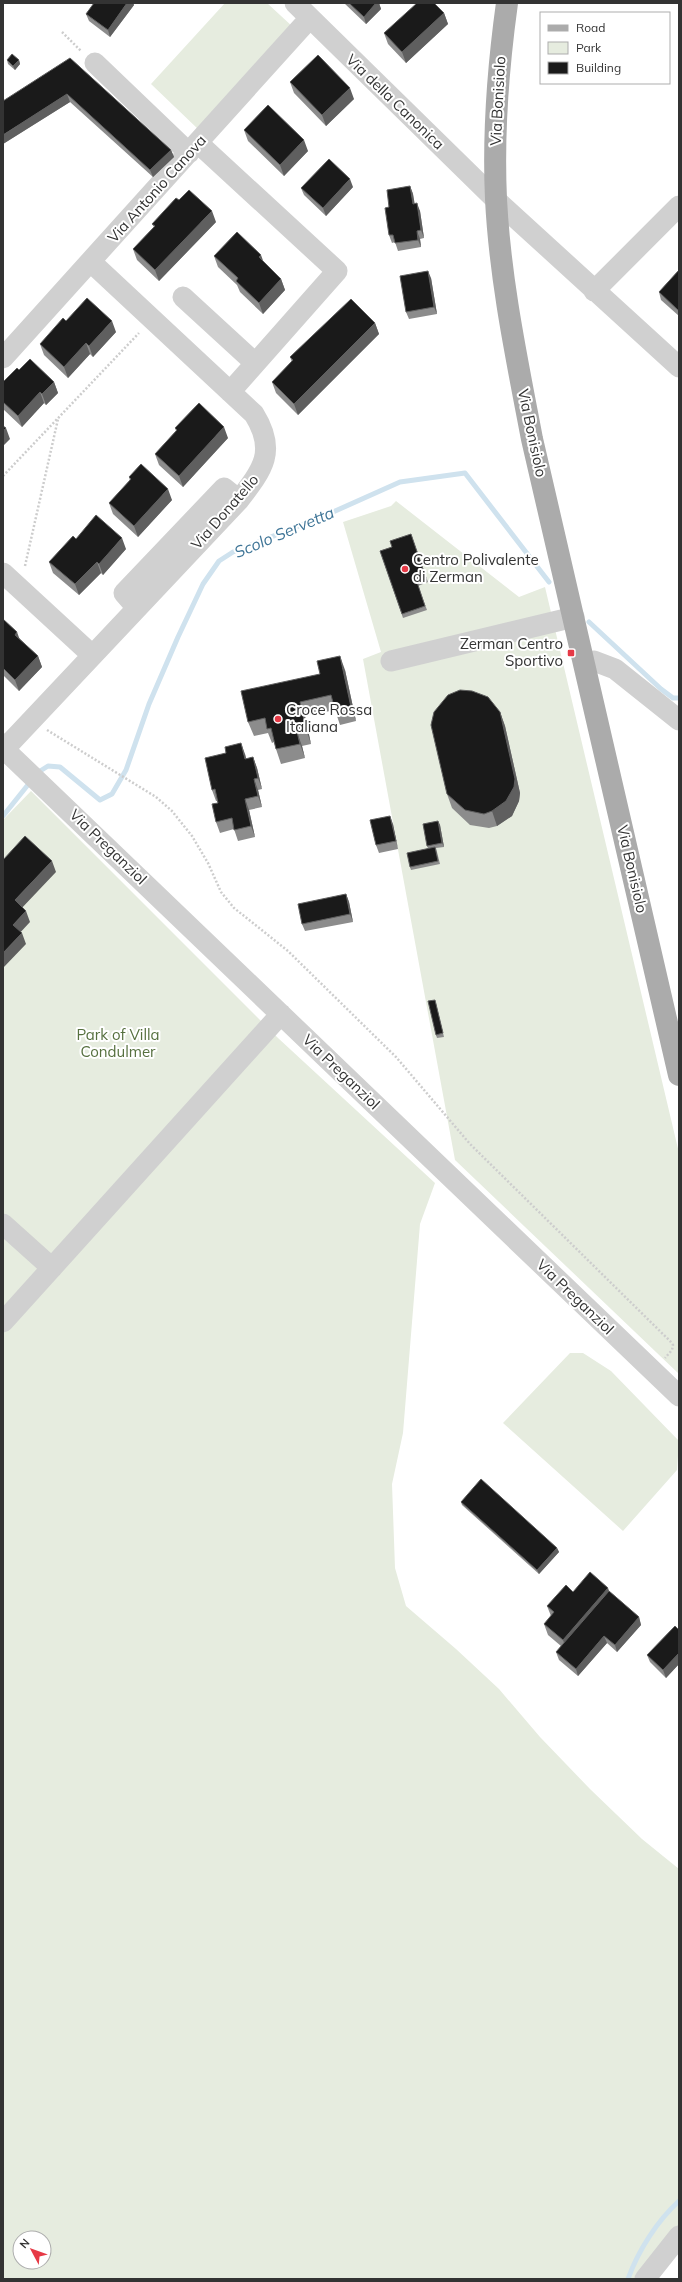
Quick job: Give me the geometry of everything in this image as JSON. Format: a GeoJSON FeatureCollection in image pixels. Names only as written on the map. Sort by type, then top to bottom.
{"type":"FeatureCollection","features":[{"type":"Feature","properties":{"kind":"main road","name":"Via Bonisiolo"},"geometry":{"type":"LineString","coordinates":[[507,3],[497,95],[496,200],[501,261],[512,337],[532,439],[679,1075]]}},
{"type":"Feature","properties":{"kind":"street","name":"Via della Canonica"},"geometry":{"type":"LineString","coordinates":[[295,3],[309,19],[496,200]]}},
{"type":"Feature","properties":{"kind":"street","name":"Via Antonio Canova"},"geometry":{"type":"LineString","coordinates":[[3,358],[309,19]]}},
{"type":"Feature","properties":{"kind":"street"},"geometry":{"type":"LineString","coordinates":[[95,63],[337,271],[230,392]]}},
{"type":"Feature","properties":{"kind":"street"},"geometry":{"type":"LineString","coordinates":[[496,200],[679,367]]}},
{"type":"Feature","properties":{"kind":"street"},"geometry":{"type":"LineString","coordinates":[[594,291],[679,206]]}},
{"type":"Feature","properties":{"kind":"street","name":"Via Donatello"},"geometry":{"type":"LineString","coordinates":[[7,747],[239,500],[259,476],[265,460],[266,444],[262,428],[254,414],[91,262]]}},
{"type":"Feature","properties":{"kind":"street"},"geometry":{"type":"LineString","coordinates":[[183,297],[255,363]]}},
{"type":"Feature","properties":{"kind":"street"},"geometry":{"type":"LineString","coordinates":[[9,578],[92,655]]}},
{"type":"Feature","properties":{"kind":"street"},"geometry":{"type":"LineString","coordinates":[[391,662],[574,617]]}},
{"type":"Feature","properties":{"kind":"street"},"geometry":{"type":"LineString","coordinates":[[584,663],[594,661],[615,669],[679,720]]}},
{"type":"Feature","properties":{"kind":"street","name":"Via Preganziol"},"geometry":{"type":"LineString","coordinates":[[7,747],[34,777],[679,1396]]}},
{"type":"Feature","properties":{"kind":"street"},"geometry":{"type":"LineString","coordinates":[[3,1322],[281,1014]]}},
{"type":"Feature","properties":{"kind":"street"},"geometry":{"type":"LineString","coordinates":[[3,1224],[52,1268]]}},
{"type":"Feature","properties":{"kind":"street"},"geometry":{"type":"LineString","coordinates":[[645,2279],[679,2236]]}},
{"type":"Feature","properties":{"kind":"path"},"geometry":{"type":"LineString","coordinates":[[62,32],[95,63]]}},
{"type":"Feature","properties":{"kind":"path"},"geometry":{"type":"LineString","coordinates":[[3,476],[152,319]]}},
{"type":"Feature","properties":{"kind":"path"},"geometry":{"type":"LineString","coordinates":[[9,578],[23,573],[58,418]]}},
{"type":"Feature","properties":{"kind":"path"},"geometry":{"type":"LineString","coordinates":[[31,720],[156,797],[172,811],[192,836],[208,863],[221,892],[234,908],[288,951],[396,1057],[470,1144],[670,1341],[673,1345],[672,1350],[653,1371]]}},
{"type":"Feature","properties":{"kind":"green space"},"geometry":{"type":"Polygon","coordinates":[[[225,3],[267,3],[293,27],[199,130],[151,84],[225,3]]]}},
{"type":"Feature","properties":{"kind":"green space"},"geometry":{"type":"Polygon","coordinates":[[[396,501],[519,597],[545,587],[679,1153],[679,1374],[455,1160],[363,659],[381,652],[343,522],[391,506],[396,501]]]}},
{"type":"Feature","properties":{"kind":"green space","name":"Park of Villa Condulmer"},"geometry":{"type":"Polygon","coordinates":[[[31,791],[278,1038],[435,1183],[420,1224],[403,1433],[392,1484],[395,1568],[406,1606],[456,1649],[499,1689],[540,1737],[590,1789],[642,1839],[679,1869],[679,2226],[655,2251],[634,2279],[3,2279],[3,820],[31,791]]]}},
{"type":"Feature","properties":{"kind":"green space"},"geometry":{"type":"Polygon","coordinates":[[[570,1353],[583,1353],[611,1371],[679,1441],[677,1470],[623,1531],[503,1423],[570,1353]]]}},
{"type":"Feature","properties":{"kind":"building"},"geometry":{"type":"Polygon","coordinates":[[[94,3],[127,3],[108,30],[86,14],[94,3]]]}},
{"type":"Feature","properties":{"kind":"building"},"geometry":{"type":"Polygon","coordinates":[[[349,3],[376,3],[364,17],[349,3]]]}},
{"type":"Feature","properties":{"kind":"building"},"geometry":{"type":"Polygon","coordinates":[[[417,3],[434,3],[444,13],[402,52],[384,33],[417,3]]]}},
{"type":"Feature","properties":{"kind":"building"},"geometry":{"type":"Polygon","coordinates":[[[12,54],[19,60],[13,66],[7,60],[12,54]]]}},
{"type":"Feature","properties":{"kind":"building"},"geometry":{"type":"Polygon","coordinates":[[[318,55],[350,88],[322,115],[290,82],[318,55]]]}},
{"type":"Feature","properties":{"kind":"building"},"geometry":{"type":"Polygon","coordinates":[[[70,58],[171,150],[150,170],[67,94],[3,135],[3,101],[70,58]]]}},
{"type":"Feature","properties":{"kind":"building"},"geometry":{"type":"Polygon","coordinates":[[[268,105],[304,140],[280,165],[244,130],[268,105]]]}},
{"type":"Feature","properties":{"kind":"building"},"geometry":{"type":"Polygon","coordinates":[[[329,159],[350,179],[323,208],[301,188],[329,159]]]}},
{"type":"Feature","properties":{"kind":"building"},"geometry":{"type":"Polygon","coordinates":[[[410,186],[413,204],[417,203],[421,230],[417,231],[418,240],[395,243],[393,235],[389,235],[385,208],[389,207],[387,190],[410,186]]]}},
{"type":"Feature","properties":{"kind":"building"},"geometry":{"type":"Polygon","coordinates":[[[189,190],[212,211],[155,270],[133,249],[155,226],[152,224],[176,198],[179,200],[189,190]]]}},
{"type":"Feature","properties":{"kind":"building"},"geometry":{"type":"Polygon","coordinates":[[[237,232],[261,255],[259,257],[281,279],[259,303],[236,281],[238,278],[214,256],[237,232]]]}},
{"type":"Feature","properties":{"kind":"building"},"geometry":{"type":"Polygon","coordinates":[[[679,270],[679,311],[659,292],[679,270]]]}},
{"type":"Feature","properties":{"kind":"building"},"geometry":{"type":"Polygon","coordinates":[[[428,271],[434,307],[406,312],[400,276],[428,271]]]}},
{"type":"Feature","properties":{"kind":"building"},"geometry":{"type":"Polygon","coordinates":[[[87,298],[112,321],[89,346],[86,343],[64,367],[40,344],[63,318],[66,321],[87,298]]]}},
{"type":"Feature","properties":{"kind":"building"},"geometry":{"type":"Polygon","coordinates":[[[351,299],[375,323],[294,404],[272,382],[293,360],[290,357],[351,299]]]}},
{"type":"Feature","properties":{"kind":"building"},"geometry":{"type":"Polygon","coordinates":[[[30,359],[54,382],[42,394],[40,392],[18,416],[3,402],[3,382],[17,368],[19,370],[30,359]]]}},
{"type":"Feature","properties":{"kind":"building"},"geometry":{"type":"Polygon","coordinates":[[[199,403],[224,427],[179,476],[155,454],[177,430],[175,428],[199,403]]]}},
{"type":"Feature","properties":{"kind":"building"},"geometry":{"type":"Polygon","coordinates":[[[141,464],[168,489],[134,526],[109,503],[131,479],[129,477],[141,464]]]}},
{"type":"Feature","properties":{"kind":"building"},"geometry":{"type":"Polygon","coordinates":[[[96,515],[122,538],[99,564],[97,562],[75,584],[49,562],[73,536],[76,539],[96,515]]]}},
{"type":"Feature","properties":{"kind":"building","name":"Centro Polivalente di Zerman"},"geometry":{"type":"Polygon","coordinates":[[[411,534],[426,578],[417,582],[425,606],[402,614],[380,551],[392,547],[390,541],[411,534]]]}},
{"type":"Feature","properties":{"kind":"building"},"geometry":{"type":"Polygon","coordinates":[[[3,619],[17,632],[15,635],[38,656],[15,680],[3,668],[3,619]]]}},
{"type":"Feature","properties":{"kind":"building","name":"Croce Rossa Italiana"},"geometry":{"type":"Polygon","coordinates":[[[340,656],[351,707],[335,710],[331,695],[300,702],[306,729],[297,732],[300,744],[276,749],[271,728],[267,729],[265,718],[248,722],[241,691],[320,674],[317,661],[340,656]]]}},
{"type":"Feature","properties":{"kind":"building"},"geometry":{"type":"Polygon","coordinates":[[[460,690],[472,691],[488,697],[500,712],[515,779],[514,787],[506,801],[492,811],[484,814],[465,810],[447,794],[431,725],[434,712],[448,695],[460,690]]]}},
{"type":"Feature","properties":{"kind":"building"},"geometry":{"type":"Polygon","coordinates":[[[241,743],[245,759],[253,757],[258,778],[254,779],[258,796],[245,799],[251,826],[234,830],[232,818],[216,822],[212,804],[218,803],[215,789],[212,790],[205,758],[226,753],[225,747],[241,743]]]}},
{"type":"Feature","properties":{"kind":"building"},"geometry":{"type":"Polygon","coordinates":[[[390,816],[396,841],[376,845],[370,820],[390,816]]]}},
{"type":"Feature","properties":{"kind":"building"},"geometry":{"type":"Polygon","coordinates":[[[438,821],[442,843],[427,846],[423,824],[438,821]]]}},
{"type":"Feature","properties":{"kind":"building"},"geometry":{"type":"Polygon","coordinates":[[[25,836],[52,861],[15,900],[26,911],[13,925],[22,933],[3,953],[3,860],[25,836]]]}},
{"type":"Feature","properties":{"kind":"building"},"geometry":{"type":"Polygon","coordinates":[[[435,847],[438,861],[410,867],[407,853],[435,847]]]}},
{"type":"Feature","properties":{"kind":"building"},"geometry":{"type":"Polygon","coordinates":[[[346,894],[350,914],[302,924],[298,904],[346,894]]]}},
{"type":"Feature","properties":{"kind":"building"},"geometry":{"type":"Polygon","coordinates":[[[435,1000],[443,1033],[436,1035],[428,1001],[435,1000]]]}},
{"type":"Feature","properties":{"kind":"building"},"geometry":{"type":"Polygon","coordinates":[[[481,1479],[557,1548],[537,1570],[461,1502],[481,1479]]]}},
{"type":"Feature","properties":{"kind":"building"},"geometry":{"type":"Polygon","coordinates":[[[590,1572],[608,1588],[563,1640],[544,1624],[554,1612],[547,1606],[566,1585],[573,1592],[590,1572]]]}},
{"type":"Feature","properties":{"kind":"building"},"geometry":{"type":"Polygon","coordinates":[[[609,1591],[639,1617],[615,1645],[604,1636],[576,1669],[556,1652],[609,1591]]]}},
{"type":"Feature","properties":{"kind":"building"},"geometry":{"type":"Polygon","coordinates":[[[675,1626],[679,1630],[679,1653],[663,1670],[647,1655],[675,1626]]]}},
{"type":"Feature","properties":{"kind":"waterway","name":"Scolo Servetta"},"geometry":{"type":"LineString","coordinates":[[37,773],[48,766],[60,767],[100,800],[112,794],[126,770],[149,704],[178,637],[203,584],[219,561],[233,552],[324,516],[400,482],[465,473],[549,582]]}},
{"type":"Feature","properties":{"kind":"waterway","name":"Scolo Servetta"},"geometry":{"type":"LineString","coordinates":[[589,622],[661,689],[673,698],[679,698]]}},
{"type":"Feature","properties":{"kind":"waterway","name":"Scolo Servetta"},"geometry":{"type":"LineString","coordinates":[[3,816],[31,781]]}},
{"type":"Feature","properties":{"kind":"waterway"},"geometry":{"type":"LineString","coordinates":[[628,2279],[632,2268],[649,2237],[663,2218],[679,2201]]}},
{"type":"Feature","properties":{"kind":"place","name":"Centro Polivalente di Zerman"},"geometry":{"type":"Point","coordinates":[405,569]}},
{"type":"Feature","properties":{"kind":"place","name":"Zerman Centro Sportivo"},"geometry":{"type":"Point","coordinates":[571,653]}},
{"type":"Feature","properties":{"kind":"place","name":"Croce Rossa Italiana"},"geometry":{"type":"Point","coordinates":[278,719]}}]}
